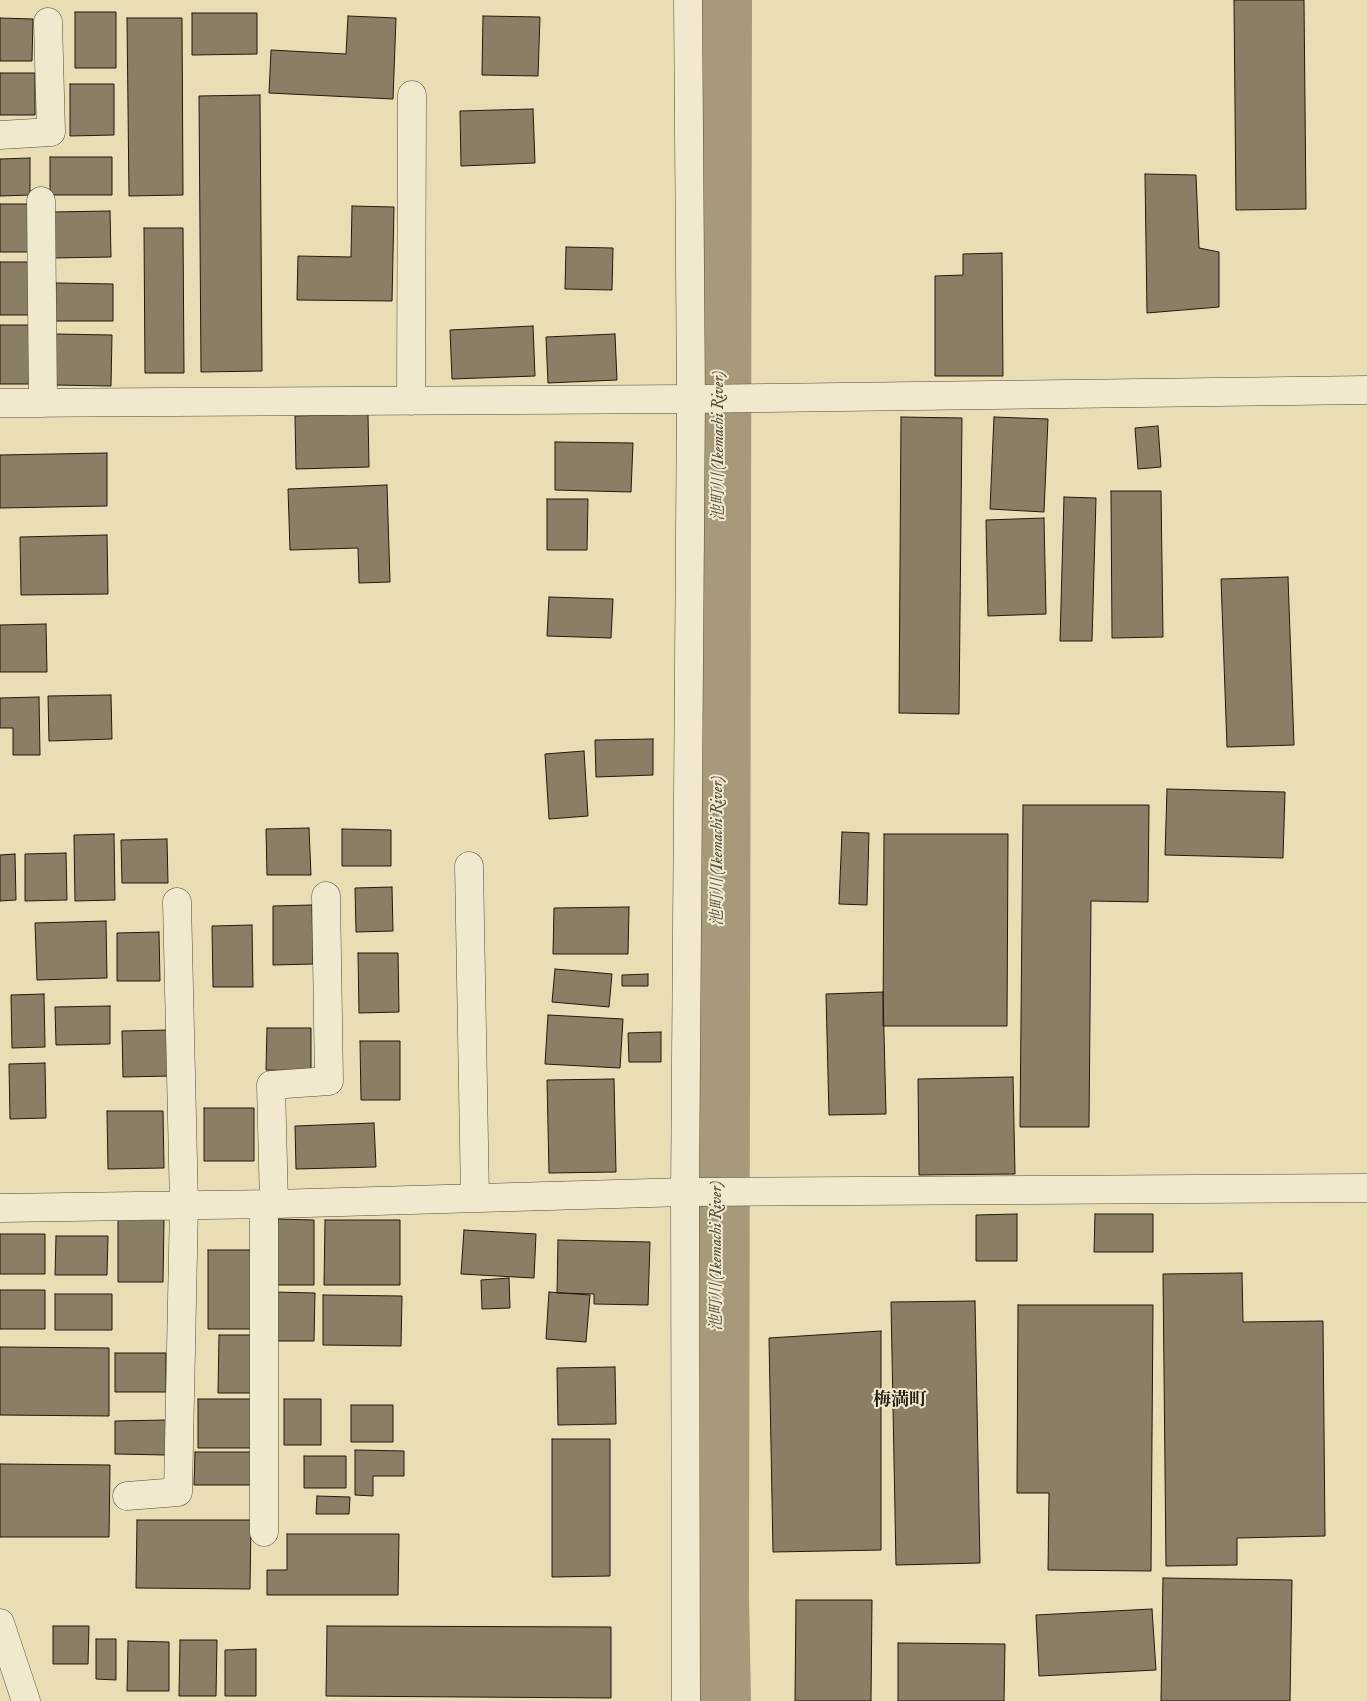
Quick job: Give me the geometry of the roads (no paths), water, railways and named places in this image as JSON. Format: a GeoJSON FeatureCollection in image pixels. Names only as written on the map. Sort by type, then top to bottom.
{"type":"FeatureCollection","features":[{"type":"Feature","properties":{"kind":"street"},"geometry":{"type":"LineString","coordinates":[[686,1701],[685,1192],[690,399],[688,0]]}},
{"type":"Feature","properties":{"kind":"street"},"geometry":{"type":"LineString","coordinates":[[0,135],[51,132],[48,22]]}},
{"type":"Feature","properties":{"kind":"street"},"geometry":{"type":"LineString","coordinates":[[411,401],[412,94]]}},
{"type":"Feature","properties":{"kind":"street"},"geometry":{"type":"LineString","coordinates":[[41,201],[43,403]]}},
{"type":"Feature","properties":{"kind":"street"},"geometry":{"type":"LineString","coordinates":[[0,404],[690,399],[1367,390]]}},
{"type":"Feature","properties":{"kind":"street"},"geometry":{"type":"LineString","coordinates":[[468,866],[475,1198]]}},
{"type":"Feature","properties":{"kind":"street"},"geometry":{"type":"LineString","coordinates":[[264,1532],[271,1085],[329,1081],[326,896]]}},
{"type":"Feature","properties":{"kind":"street"},"geometry":{"type":"LineString","coordinates":[[126,1496],[178,1492],[184,1205],[177,902]]}},
{"type":"Feature","properties":{"kind":"street"},"geometry":{"type":"LineString","coordinates":[[0,1208],[269,1204],[685,1192],[1367,1188]]}},
{"type":"Feature","properties":{"kind":"street"},"geometry":{"type":"LineString","coordinates":[[0,1623],[26,1701]]}},
{"type":"Feature","properties":{"kind":"waterway","name":"池町川 (Ikemachi River)"},"geometry":{"type":"LineString","coordinates":[[720,1701],[718,1598],[721,0]]}},
{"type":"Feature","properties":{"kind":"district","name":"梅満町"},"geometry":{"type":"Point","coordinates":[900,1401]}}]}
